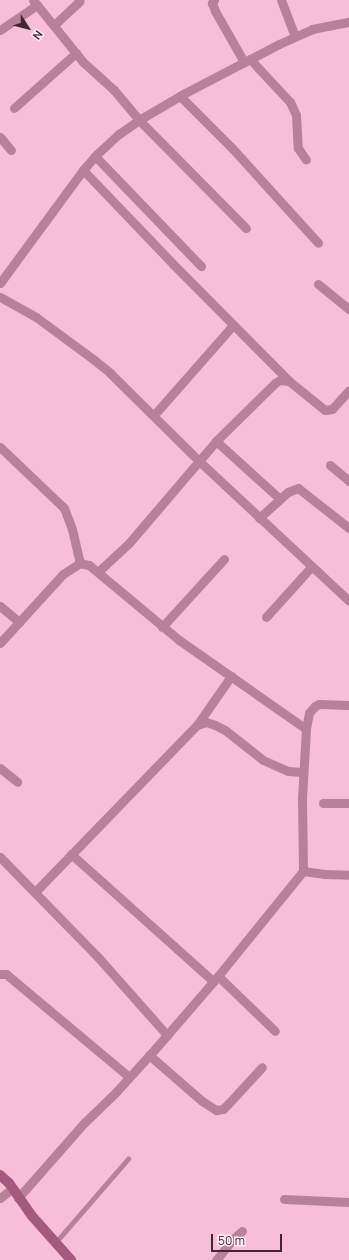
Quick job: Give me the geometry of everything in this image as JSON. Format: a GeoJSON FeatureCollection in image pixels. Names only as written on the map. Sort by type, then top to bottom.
{"type":"FeatureCollection","features":[{"type":"Feature","properties":{"kind":"street"},"geometry":{"type":"LineString","coordinates":[[214,0],[212,3],[215,11],[247,60],[290,102],[296,115],[298,148],[306,160]]}},
{"type":"Feature","properties":{"kind":"street"},"geometry":{"type":"LineString","coordinates":[[281,0],[295,36]]}},
{"type":"Feature","properties":{"kind":"street"},"geometry":{"type":"LineString","coordinates":[[54,25],[80,1]]}},
{"type":"Feature","properties":{"kind":"street"},"geometry":{"type":"LineString","coordinates":[[0,30],[35,2],[83,62],[114,90],[139,120],[246,228]]}},
{"type":"Feature","properties":{"kind":"street"},"geometry":{"type":"LineString","coordinates":[[0,283],[83,170],[95,156],[139,120],[180,96],[295,36],[312,29],[349,22]]}},
{"type":"Feature","properties":{"kind":"street"},"geometry":{"type":"LineString","coordinates":[[14,108],[76,53]]}},
{"type":"Feature","properties":{"kind":"street"},"geometry":{"type":"LineString","coordinates":[[180,96],[215,130],[318,243]]}},
{"type":"Feature","properties":{"kind":"street"},"geometry":{"type":"LineString","coordinates":[[0,137],[11,150]]}},
{"type":"Feature","properties":{"kind":"street"},"geometry":{"type":"LineString","coordinates":[[95,156],[202,266]]}},
{"type":"Feature","properties":{"kind":"street"},"geometry":{"type":"LineString","coordinates":[[83,170],[289,381],[325,410],[332,409],[349,390]]}},
{"type":"Feature","properties":{"kind":"street"},"geometry":{"type":"LineString","coordinates":[[318,284],[349,309]]}},
{"type":"Feature","properties":{"kind":"street"},"geometry":{"type":"LineString","coordinates":[[0,297],[36,317],[93,358],[154,416],[198,461],[349,601]]}},
{"type":"Feature","properties":{"kind":"street"},"geometry":{"type":"LineString","coordinates":[[154,416],[233,324]]}},
{"type":"Feature","properties":{"kind":"street"},"geometry":{"type":"LineString","coordinates":[[99,571],[129,543],[216,441],[275,383],[280,380],[289,381]]}},
{"type":"Feature","properties":{"kind":"street"},"geometry":{"type":"LineString","coordinates":[[216,441],[280,499]]}},
{"type":"Feature","properties":{"kind":"street"},"geometry":{"type":"LineString","coordinates":[[0,447],[64,508],[72,529],[80,563]]}},
{"type":"Feature","properties":{"kind":"street"},"geometry":{"type":"LineString","coordinates":[[330,465],[349,481]]}},
{"type":"Feature","properties":{"kind":"street"},"geometry":{"type":"LineString","coordinates":[[259,518],[292,489],[298,488],[349,528]]}},
{"type":"Feature","properties":{"kind":"street"},"geometry":{"type":"LineString","coordinates":[[162,627],[224,559]]}},
{"type":"Feature","properties":{"kind":"street"},"geometry":{"type":"LineString","coordinates":[[0,643],[63,574],[80,563],[89,565],[99,571],[162,627],[306,729]]}},
{"type":"Feature","properties":{"kind":"street"},"geometry":{"type":"LineString","coordinates":[[266,617],[311,567]]}},
{"type":"Feature","properties":{"kind":"street"},"geometry":{"type":"LineString","coordinates":[[0,606],[19,622]]}},
{"type":"Feature","properties":{"kind":"street"},"geometry":{"type":"LineString","coordinates":[[35,892],[197,725],[231,676]]}},
{"type":"Feature","properties":{"kind":"street"},"geometry":{"type":"LineString","coordinates":[[0,1198],[15,1193],[130,1077],[216,979],[303,871],[302,772],[309,713],[314,706],[349,705]]}},
{"type":"Feature","properties":{"kind":"street"},"geometry":{"type":"LineString","coordinates":[[197,725],[206,722],[215,725],[225,730],[263,760],[288,771],[302,772]]}},
{"type":"Feature","properties":{"kind":"street"},"geometry":{"type":"LineString","coordinates":[[0,768],[17,782]]}},
{"type":"Feature","properties":{"kind":"street"},"geometry":{"type":"LineString","coordinates":[[322,803],[349,803]]}},
{"type":"Feature","properties":{"kind":"street"},"geometry":{"type":"LineString","coordinates":[[71,854],[276,1031]]}},
{"type":"Feature","properties":{"kind":"street"},"geometry":{"type":"LineString","coordinates":[[0,857],[97,956],[167,1035]]}},
{"type":"Feature","properties":{"kind":"street"},"geometry":{"type":"LineString","coordinates":[[303,871],[349,875]]}},
{"type":"Feature","properties":{"kind":"street"},"geometry":{"type":"LineString","coordinates":[[0,974],[6,974],[130,1077]]}},
{"type":"Feature","properties":{"kind":"street"},"geometry":{"type":"LineString","coordinates":[[149,1055],[202,1101],[216,1110],[223,1108],[228,1104],[262,1067]]}},
{"type":"Feature","properties":{"kind":"street"},"geometry":{"type":"LineString","coordinates":[[0,1175],[71,1260]]}},
{"type":"Feature","properties":{"kind":"street"},"geometry":{"type":"LineString","coordinates":[[284,1199],[349,1202]]}},
{"type":"Feature","properties":{"kind":"street"},"geometry":{"type":"LineString","coordinates":[[216,1260],[232,1239],[242,1231]]}},
{"type":"Feature","properties":{"kind":"lane"},"geometry":{"type":"LineString","coordinates":[[56,1243],[128,1159]]}}]}
